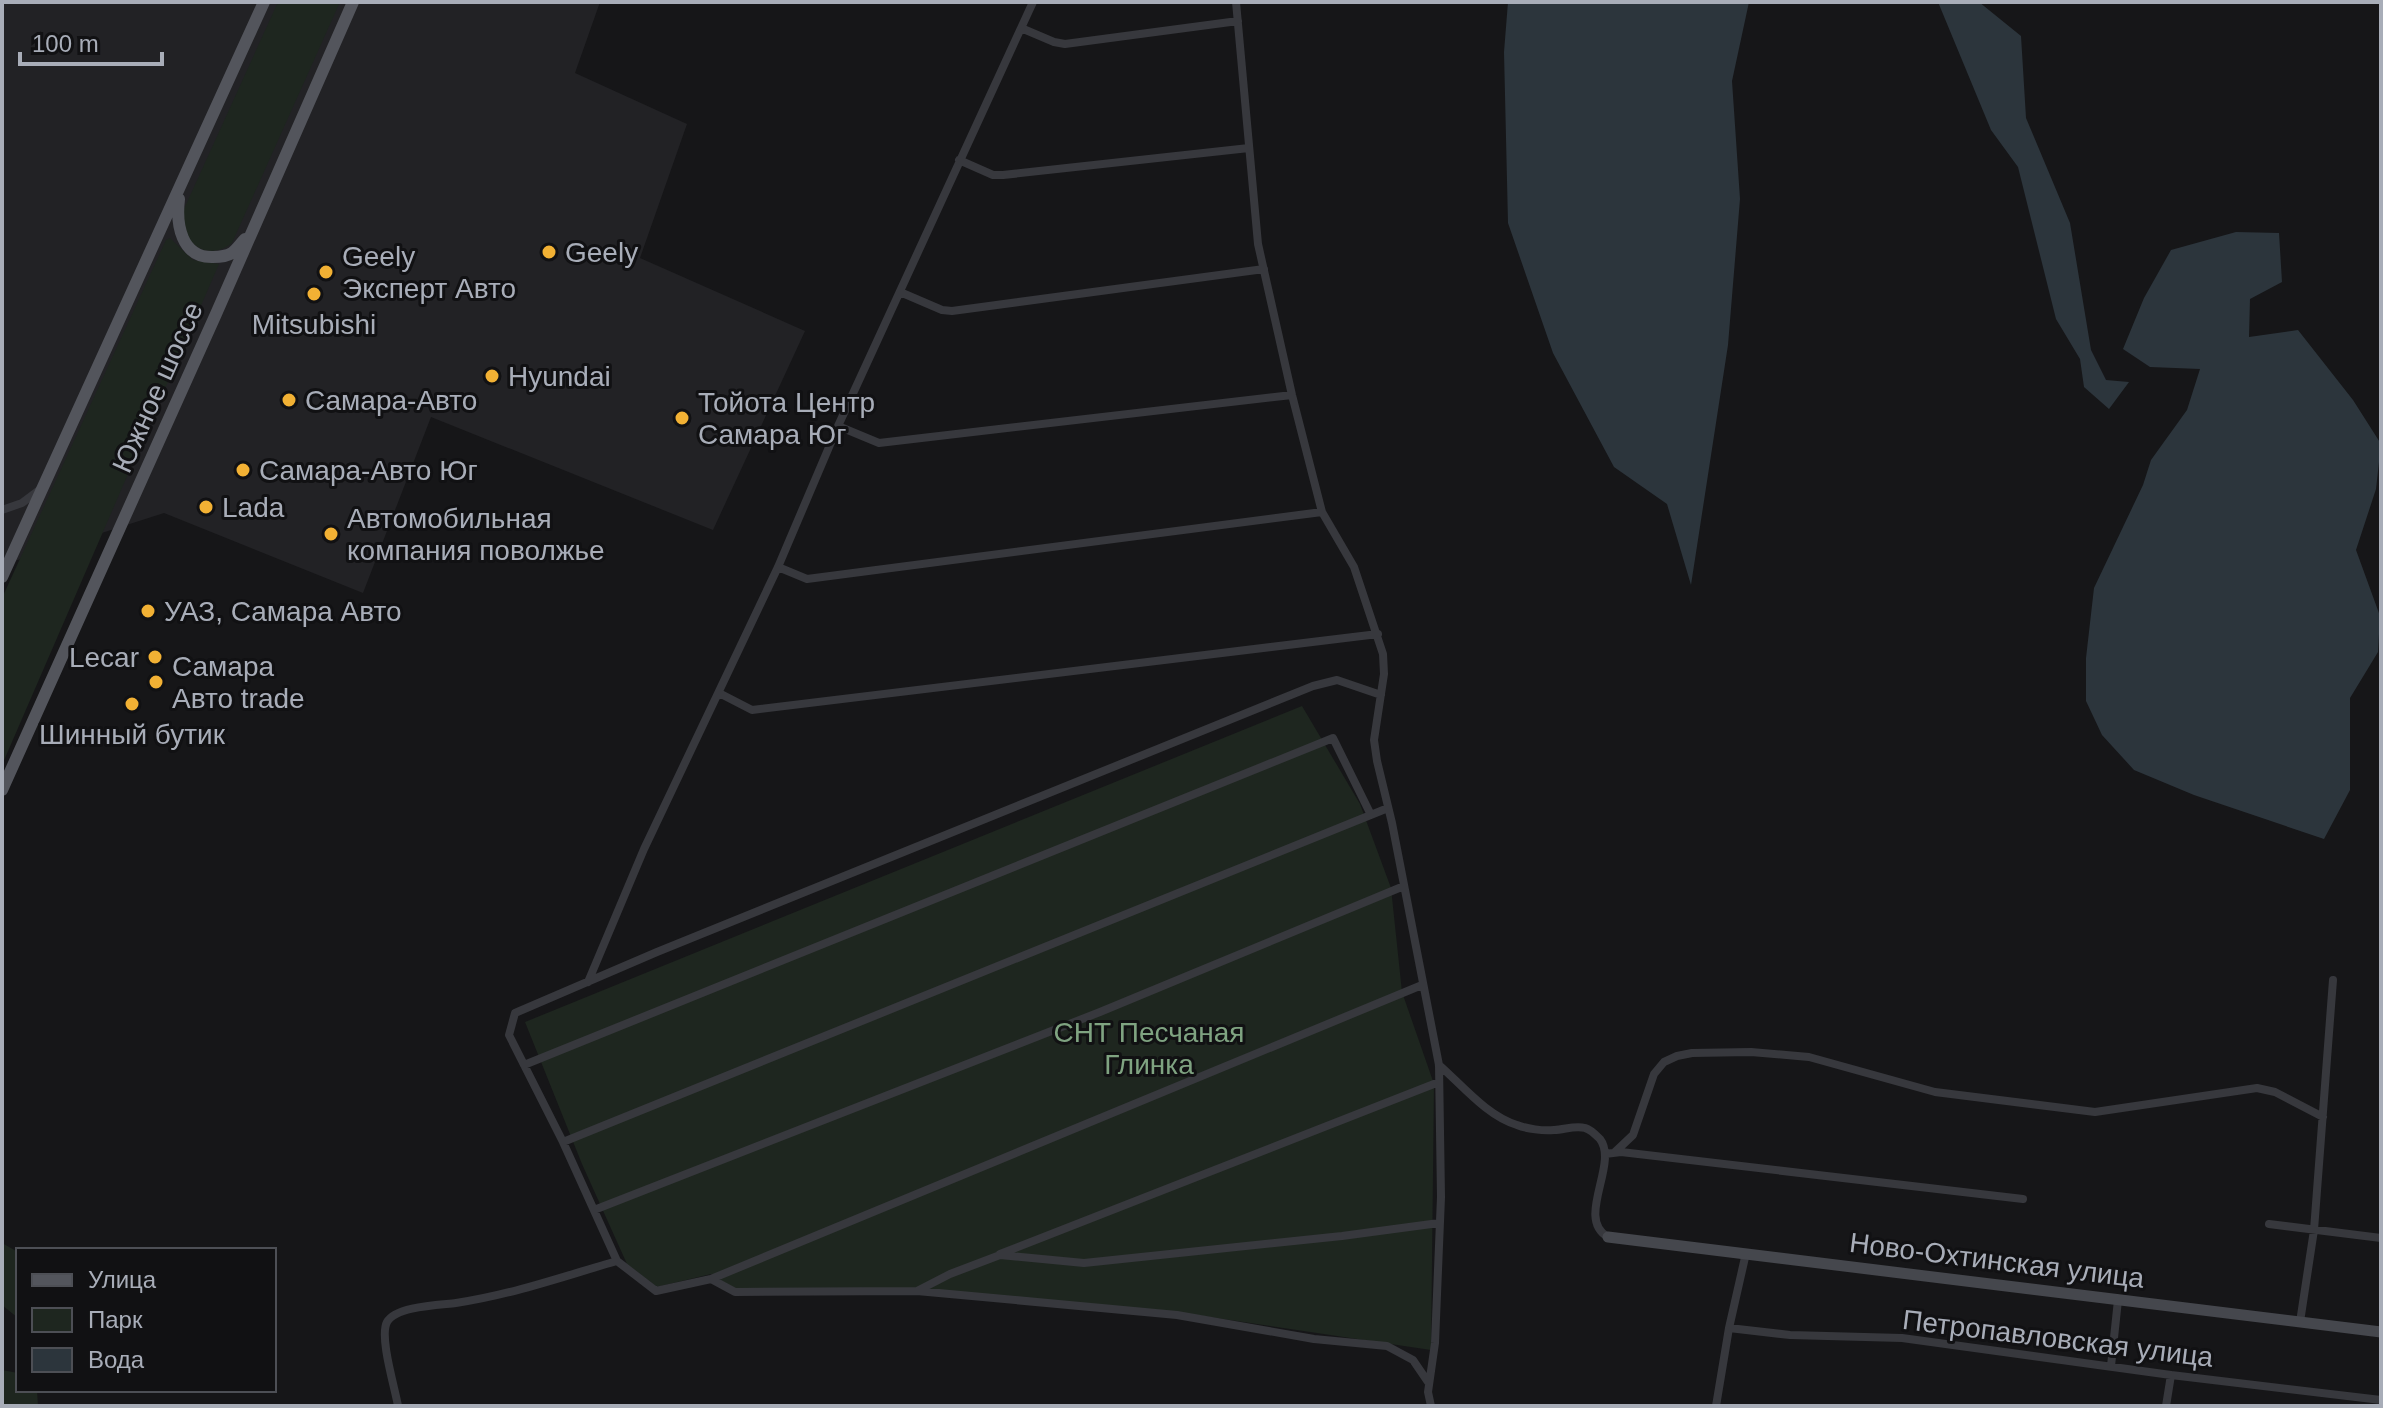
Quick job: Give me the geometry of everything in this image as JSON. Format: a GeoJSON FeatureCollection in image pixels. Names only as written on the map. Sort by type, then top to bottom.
{"type":"FeatureCollection","features":[{"type":"Feature","properties":{"kind":"main road"},"geometry":{"type":"LineString","coordinates":[[2,577],[264,2]]}},
{"type":"Feature","properties":{"kind":"main road","name":"Южное шоссе"},"geometry":{"type":"LineString","coordinates":[[2,790],[353,2]]}},
{"type":"Feature","properties":{"kind":"main road"},"geometry":{"type":"LineString","coordinates":[[181,188],[178,209],[181,236],[187,247],[197,254],[206,257],[231,253],[250,234]]}},
{"type":"Feature","properties":{"kind":"street"},"geometry":{"type":"LineString","coordinates":[[588,982],[644,849],[778,567],[838,426],[1033,2]]}},
{"type":"Feature","properties":{"kind":"street"},"geometry":{"type":"LineString","coordinates":[[1236,2],[1258,244],[1292,395],[1322,512],[1354,567],[1383,654],[1374,740],[1439,1065],[1439,1223],[1435,1343],[1428,1382],[1431,1406]]}},
{"type":"Feature","properties":{"kind":"street"},"geometry":{"type":"LineString","coordinates":[[1021,28],[1065,44],[1238,21]]}},
{"type":"Feature","properties":{"kind":"street"},"geometry":{"type":"LineString","coordinates":[[959,160],[993,175],[1003,175],[1249,148]]}},
{"type":"Feature","properties":{"kind":"street"},"geometry":{"type":"LineString","coordinates":[[900,292],[942,310],[952,311],[1264,269]]}},
{"type":"Feature","properties":{"kind":"street"},"geometry":{"type":"LineString","coordinates":[[838,426],[879,443],[1292,395]]}},
{"type":"Feature","properties":{"kind":"street"},"geometry":{"type":"LineString","coordinates":[[2,510],[22,503],[42,488]]}},
{"type":"Feature","properties":{"kind":"street"},"geometry":{"type":"LineString","coordinates":[[778,567],[807,579],[1322,512]]}},
{"type":"Feature","properties":{"kind":"street"},"geometry":{"type":"LineString","coordinates":[[719,693],[752,710],[1378,634]]}},
{"type":"Feature","properties":{"kind":"street"},"geometry":{"type":"LineString","coordinates":[[1381,695],[1337,680],[1313,686],[515,1013],[509,1035],[563,1142],[617,1261],[656,1291],[711,1279],[1422,985]]}},
{"type":"Feature","properties":{"kind":"street"},"geometry":{"type":"LineString","coordinates":[[524,1065],[1333,738],[1371,815]]}},
{"type":"Feature","properties":{"kind":"street"},"geometry":{"type":"LineString","coordinates":[[563,1142],[1388,808]]}},
{"type":"Feature","properties":{"kind":"street"},"geometry":{"type":"LineString","coordinates":[[594,1210],[1100,1012],[1404,886]]}},
{"type":"Feature","properties":{"kind":"street"},"geometry":{"type":"LineString","coordinates":[[2300,1322],[2314,1230],[2333,980]]}},
{"type":"Feature","properties":{"kind":"street"},"geometry":{"type":"LineString","coordinates":[[1608,1237],[1598,1228],[1596,1213],[1610,1153],[1633,1135],[1654,1074],[1664,1062],[1692,1053],[1751,1052],[1809,1057],[1935,1092],[2095,1112],[2257,1088],[2275,1092],[2323,1117]]}},
{"type":"Feature","properties":{"kind":"street"},"geometry":{"type":"LineString","coordinates":[[1439,1065],[1495,1114],[1517,1125],[1551,1130],[1585,1128],[1601,1140],[1610,1153],[2023,1199]]}},
{"type":"Feature","properties":{"kind":"street"},"geometry":{"type":"LineString","coordinates":[[917,1291],[950,1274],[1439,1082]]}},
{"type":"Feature","properties":{"kind":"street"},"geometry":{"type":"LineString","coordinates":[[1000,1255],[1084,1263],[1439,1223]]}},
{"type":"Feature","properties":{"kind":"street"},"geometry":{"type":"LineString","coordinates":[[2269,1224],[2381,1238]]}},
{"type":"Feature","properties":{"kind":"street","name":"Ново-Охтинская улица"},"geometry":{"type":"LineString","coordinates":[[1608,1237],[2381,1332]]}},
{"type":"Feature","properties":{"kind":"street"},"geometry":{"type":"LineString","coordinates":[[1716,1406],[1746,1253]]}},
{"type":"Feature","properties":{"kind":"street"},"geometry":{"type":"LineString","coordinates":[[398,1406],[385,1339],[387,1322],[392,1316],[406,1310],[485,1299],[617,1261]]}},
{"type":"Feature","properties":{"kind":"street"},"geometry":{"type":"LineString","coordinates":[[711,1279],[735,1292],[917,1291],[1177,1315],[1314,1339],[1387,1346],[1413,1360],[1428,1382]]}},
{"type":"Feature","properties":{"kind":"street"},"geometry":{"type":"LineString","coordinates":[[2111,1366],[2118,1300]]}},
{"type":"Feature","properties":{"kind":"street","name":"Петропавловская улица"},"geometry":{"type":"LineString","coordinates":[[1729,1328],[1790,1335],[1902,1338],[2381,1400]]}},
{"type":"Feature","properties":{"kind":"street"},"geometry":{"type":"LineString","coordinates":[[2166,1406],[2171,1375]]}},
{"type":"Feature","properties":{"kind":"shaded area"},"geometry":{"type":"Polygon","coordinates":[[[2,2],[600,2],[575,73],[687,124],[640,258],[805,331],[713,530],[431,417],[363,593],[164,513],[2,565],[2,2]]]}},
{"type":"Feature","properties":{"kind":"green space"},"geometry":{"type":"Polygon","coordinates":[[[278,2],[340,2],[232,243],[222,249],[203,250],[189,239],[183,220],[184,209],[278,2]]]}},
{"type":"Feature","properties":{"kind":"green space"},"geometry":{"type":"Polygon","coordinates":[[[170,238],[193,260],[219,264],[2,765],[2,598],[166,240],[170,238]]]}},
{"type":"Feature","properties":{"kind":"green space","name":"СНТ Песчаная Глинка"},"geometry":{"type":"Polygon","coordinates":[[[1302,706],[1360,804],[1391,888],[1402,992],[1434,1084],[1431,1350],[1176,1312],[914,1288],[735,1289],[711,1274],[657,1287],[627,1264],[582,1164],[525,1022],[1302,706]]]}},
{"type":"Feature","properties":{"kind":"green space"},"geometry":{"type":"Polygon","coordinates":[[[2,1243],[16,1251],[16,1316],[2,1305],[2,1243]]]}},
{"type":"Feature","properties":{"kind":"green space"},"geometry":{"type":"Polygon","coordinates":[[[2,1370],[16,1373],[16,1392],[37,1392],[38,1406],[2,1406],[2,1370]]]}},
{"type":"Feature","properties":{"kind":"water"},"geometry":{"type":"Polygon","coordinates":[[[1508,2],[1749,2],[1732,81],[1740,199],[1728,345],[1691,585],[1667,504],[1614,467],[1553,353],[1508,223],[1504,52],[1508,2]]]}},
{"type":"Feature","properties":{"kind":"water"},"geometry":{"type":"Polygon","coordinates":[[[1938,2],[1979,2],[2021,36],[2026,118],[2070,223],[2091,350],[2106,380],[2129,382],[2109,409],[2084,387],[2080,359],[2056,319],[2018,167],[1991,130],[1938,2]]]}},
{"type":"Feature","properties":{"kind":"water"},"geometry":{"type":"Polygon","coordinates":[[[2236,232],[2279,233],[2282,282],[2250,299],[2249,337],[2298,330],[2353,400],[2381,444],[2376,489],[2356,550],[2380,616],[2378,652],[2350,698],[2350,790],[2324,839],[2194,795],[2134,770],[2102,735],[2086,701],[2086,658],[2094,588],[2143,485],[2151,460],[2187,410],[2200,369],[2150,367],[2123,349],[2144,298],[2171,250],[2236,232]]]}},
{"type":"Feature","properties":{"kind":"place","name":"Geely"},"geometry":{"type":"Point","coordinates":[549,252]}},
{"type":"Feature","properties":{"kind":"place","name":"Geely Эксперт Авто"},"geometry":{"type":"Point","coordinates":[326,272]}},
{"type":"Feature","properties":{"kind":"place","name":"Mitsubishi"},"geometry":{"type":"Point","coordinates":[314,294]}},
{"type":"Feature","properties":{"kind":"place","name":"Hyundai"},"geometry":{"type":"Point","coordinates":[492,376]}},
{"type":"Feature","properties":{"kind":"place","name":"Самара-Авто"},"geometry":{"type":"Point","coordinates":[289,400]}},
{"type":"Feature","properties":{"kind":"place","name":"Тойота Центр Самара Юг"},"geometry":{"type":"Point","coordinates":[682,418]}},
{"type":"Feature","properties":{"kind":"place","name":"Самара-Авто Юг"},"geometry":{"type":"Point","coordinates":[243,470]}},
{"type":"Feature","properties":{"kind":"place","name":"Lada"},"geometry":{"type":"Point","coordinates":[206,507]}},
{"type":"Feature","properties":{"kind":"place","name":"Автомобильная компания поволжье"},"geometry":{"type":"Point","coordinates":[331,534]}},
{"type":"Feature","properties":{"kind":"place","name":"УАЗ, Самара Авто"},"geometry":{"type":"Point","coordinates":[148,611]}},
{"type":"Feature","properties":{"kind":"place","name":"Lecar"},"geometry":{"type":"Point","coordinates":[155,657]}},
{"type":"Feature","properties":{"kind":"place","name":"Самара Авто trade"},"geometry":{"type":"Point","coordinates":[156,682]}},
{"type":"Feature","properties":{"kind":"place","name":"Шинный бутик"},"geometry":{"type":"Point","coordinates":[132,704]}}]}
